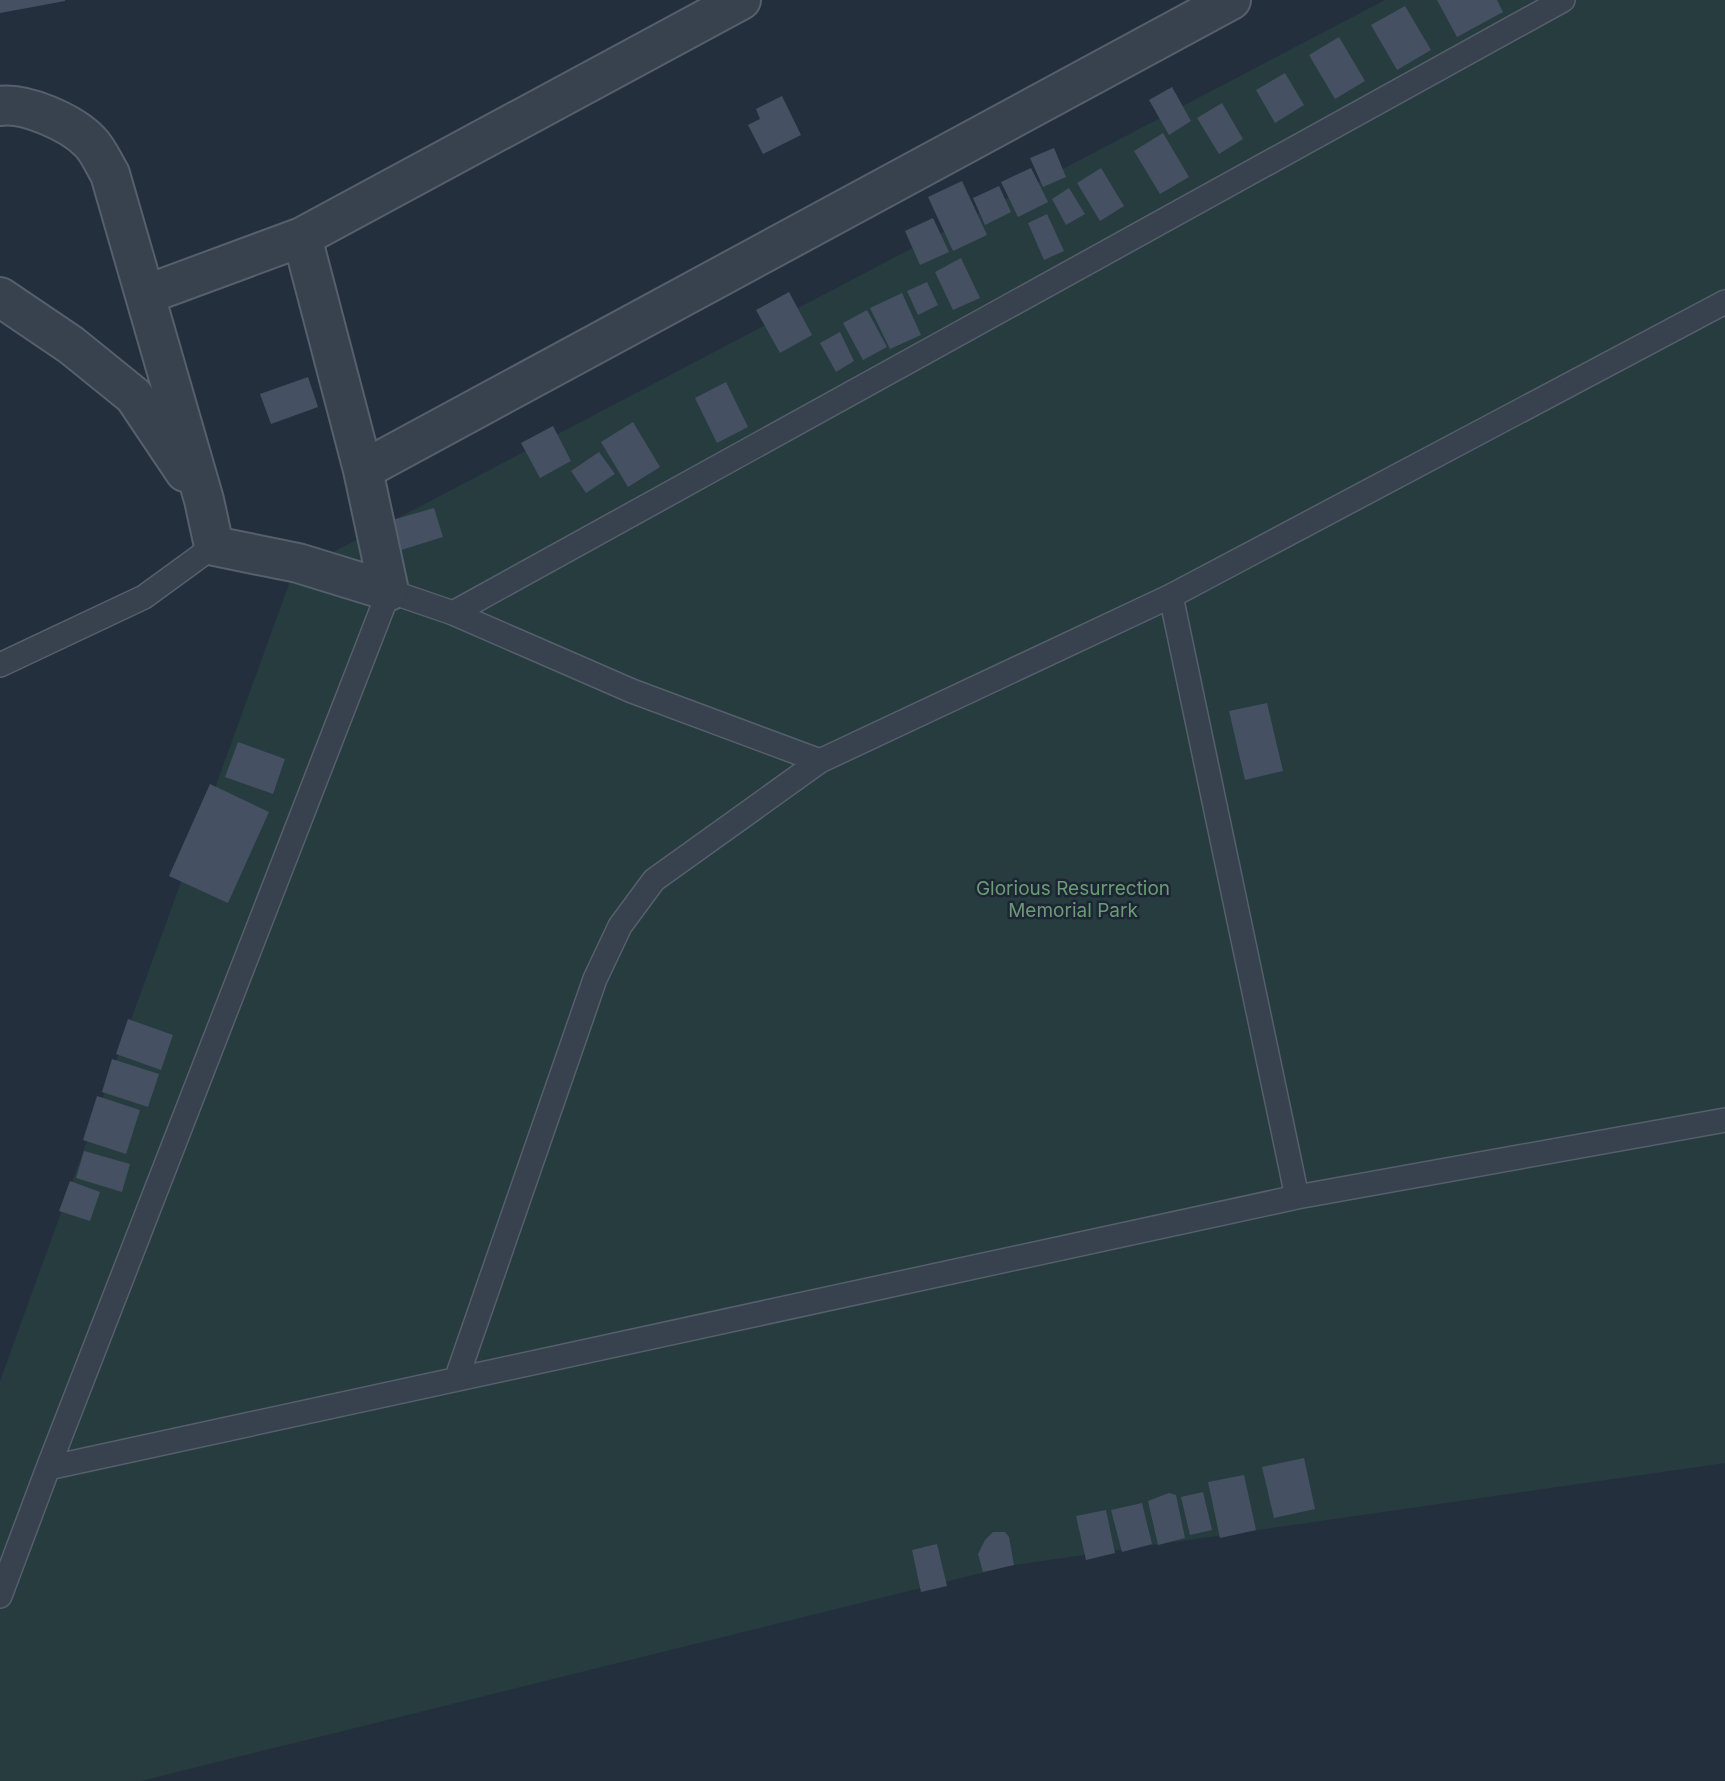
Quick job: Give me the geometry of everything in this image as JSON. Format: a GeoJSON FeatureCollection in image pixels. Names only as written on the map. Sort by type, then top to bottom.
{"type":"FeatureCollection","features":[{"type":"Feature","properties":{"kind":"street"},"geometry":{"type":"LineString","coordinates":[[145,295],[302,237],[741,0]]}},
{"type":"Feature","properties":{"kind":"street"},"geometry":{"type":"LineString","coordinates":[[363,471],[1231,0]]}},
{"type":"Feature","properties":{"kind":"street"},"geometry":{"type":"LineString","coordinates":[[0,106],[8,105],[56,118],[90,142],[110,174],[204,500],[214,546],[298,563],[389,591],[363,471],[302,237]]}},
{"type":"Feature","properties":{"kind":"street"},"geometry":{"type":"LineString","coordinates":[[0,297],[71,345],[134,396],[204,500]]}},
{"type":"Feature","properties":{"kind":"lane"},"geometry":{"type":"LineString","coordinates":[[453,613],[1563,0]]}},
{"type":"Feature","properties":{"kind":"lane"},"geometry":{"type":"LineString","coordinates":[[457,1377],[595,979],[620,926],[654,880],[820,761],[1171,596],[1725,302]]}},
{"type":"Feature","properties":{"kind":"lane"},"geometry":{"type":"LineString","coordinates":[[0,665],[144,597],[214,546]]}},
{"type":"Feature","properties":{"kind":"lane"},"geometry":{"type":"LineString","coordinates":[[0,1596],[389,591],[453,613],[632,691],[820,761]]}},
{"type":"Feature","properties":{"kind":"lane"},"geometry":{"type":"LineString","coordinates":[[1171,596],[1297,1197]]}},
{"type":"Feature","properties":{"kind":"lane"},"geometry":{"type":"LineString","coordinates":[[48,1468],[457,1377],[1297,1197],[1725,1121]]}},
{"type":"Feature","properties":{"kind":"green space","name":"Glorious Resurrection Memorial Park"},"geometry":{"type":"Polygon","coordinates":[[[1385,0],[1725,0],[1725,1463],[1014,1565],[141,1781],[0,1781],[0,1381],[293,573],[1385,0]]]}},
{"type":"Feature","properties":{"kind":"building"},"geometry":{"type":"Polygon","coordinates":[[[0,0],[65,0],[65,1],[0,13],[0,0]]]}},
{"type":"Feature","properties":{"kind":"building"},"geometry":{"type":"Polygon","coordinates":[[[1437,0],[1497,0],[1503,12],[1457,37],[1437,0]]]}},
{"type":"Feature","properties":{"kind":"building"},"geometry":{"type":"Polygon","coordinates":[[[1405,6],[1431,50],[1397,70],[1371,25],[1405,6]]]}},
{"type":"Feature","properties":{"kind":"building"},"geometry":{"type":"Polygon","coordinates":[[[1339,37],[1365,81],[1335,99],[1309,55],[1339,37]]]}},
{"type":"Feature","properties":{"kind":"building"},"geometry":{"type":"Polygon","coordinates":[[[1285,73],[1304,105],[1275,123],[1256,90],[1285,73]]]}},
{"type":"Feature","properties":{"kind":"building"},"geometry":{"type":"Polygon","coordinates":[[[1172,87],[1191,121],[1169,135],[1149,100],[1172,87]]]}},
{"type":"Feature","properties":{"kind":"building"},"geometry":{"type":"Polygon","coordinates":[[[782,96],[801,135],[763,154],[748,125],[760,119],[756,109],[782,96]]]}},
{"type":"Feature","properties":{"kind":"building"},"geometry":{"type":"Polygon","coordinates":[[[1222,103],[1243,139],[1219,154],[1197,118],[1222,103]]]}},
{"type":"Feature","properties":{"kind":"building"},"geometry":{"type":"Polygon","coordinates":[[[1163,133],[1189,177],[1160,194],[1134,151],[1163,133]]]}},
{"type":"Feature","properties":{"kind":"building"},"geometry":{"type":"Polygon","coordinates":[[[1054,148],[1066,177],[1043,187],[1030,158],[1054,148]]]}},
{"type":"Feature","properties":{"kind":"building"},"geometry":{"type":"Polygon","coordinates":[[[1031,168],[1048,202],[1018,217],[1001,182],[1031,168]]]}},
{"type":"Feature","properties":{"kind":"building"},"geometry":{"type":"Polygon","coordinates":[[[1101,168],[1124,206],[1100,221],[1077,183],[1101,168]]]}},
{"type":"Feature","properties":{"kind":"building"},"geometry":{"type":"Polygon","coordinates":[[[962,181],[987,235],[953,251],[928,197],[962,181]]]}},
{"type":"Feature","properties":{"kind":"building"},"geometry":{"type":"Polygon","coordinates":[[[999,186],[1011,212],[985,225],[973,198],[999,186]]]}},
{"type":"Feature","properties":{"kind":"building"},"geometry":{"type":"Polygon","coordinates":[[[1069,188],[1085,214],[1066,225],[1052,199],[1069,188]]]}},
{"type":"Feature","properties":{"kind":"building"},"geometry":{"type":"Polygon","coordinates":[[[1047,214],[1064,251],[1044,260],[1028,223],[1047,214]]]}},
{"type":"Feature","properties":{"kind":"building"},"geometry":{"type":"Polygon","coordinates":[[[933,218],[949,252],[920,265],[905,231],[933,218]]]}},
{"type":"Feature","properties":{"kind":"building"},"geometry":{"type":"Polygon","coordinates":[[[961,258],[980,298],[953,310],[935,272],[961,258]]]}},
{"type":"Feature","properties":{"kind":"building"},"geometry":{"type":"Polygon","coordinates":[[[927,282],[938,305],[918,315],[907,291],[927,282]]]}},
{"type":"Feature","properties":{"kind":"building"},"geometry":{"type":"Polygon","coordinates":[[[789,292],[812,335],[780,353],[756,310],[789,292]]]}},
{"type":"Feature","properties":{"kind":"building"},"geometry":{"type":"Polygon","coordinates":[[[902,293],[921,335],[890,349],[870,308],[902,293]]]}},
{"type":"Feature","properties":{"kind":"building"},"geometry":{"type":"Polygon","coordinates":[[[867,310],[887,347],[863,360],[843,323],[867,310]]]}},
{"type":"Feature","properties":{"kind":"building"},"geometry":{"type":"Polygon","coordinates":[[[840,332],[854,361],[836,372],[820,343],[840,332]]]}},
{"type":"Feature","properties":{"kind":"building"},"geometry":{"type":"Polygon","coordinates":[[[308,377],[318,407],[271,424],[260,394],[308,377]]]}},
{"type":"Feature","properties":{"kind":"building"},"geometry":{"type":"Polygon","coordinates":[[[726,382],[748,427],[717,443],[695,398],[726,382]]]}},
{"type":"Feature","properties":{"kind":"building"},"geometry":{"type":"Polygon","coordinates":[[[633,422],[660,467],[628,487],[601,442],[633,422]]]}},
{"type":"Feature","properties":{"kind":"building"},"geometry":{"type":"Polygon","coordinates":[[[553,426],[571,461],[540,478],[521,443],[553,426]]]}},
{"type":"Feature","properties":{"kind":"building"},"geometry":{"type":"Polygon","coordinates":[[[599,452],[615,474],[586,493],[571,471],[599,452]]]}},
{"type":"Feature","properties":{"kind":"building"},"geometry":{"type":"Polygon","coordinates":[[[434,508],[443,537],[398,551],[389,521],[434,508]]]}},
{"type":"Feature","properties":{"kind":"building"},"geometry":{"type":"Polygon","coordinates":[[[1267,703],[1283,771],[1245,780],[1229,711],[1267,703]]]}},
{"type":"Feature","properties":{"kind":"building"},"geometry":{"type":"Polygon","coordinates":[[[238,742],[285,759],[273,794],[225,777],[238,742]]]}},
{"type":"Feature","properties":{"kind":"building"},"geometry":{"type":"Polygon","coordinates":[[[210,784],[269,812],[228,903],[169,876],[210,784]]]}},
{"type":"Feature","properties":{"kind":"building"},"geometry":{"type":"Polygon","coordinates":[[[128,1019],[173,1035],[161,1070],[116,1054],[128,1019]]]}},
{"type":"Feature","properties":{"kind":"building"},"geometry":{"type":"Polygon","coordinates":[[[112,1059],[159,1074],[148,1107],[102,1092],[112,1059]]]}},
{"type":"Feature","properties":{"kind":"building"},"geometry":{"type":"Polygon","coordinates":[[[97,1096],[140,1110],[126,1154],[83,1140],[97,1096]]]}},
{"type":"Feature","properties":{"kind":"building"},"geometry":{"type":"Polygon","coordinates":[[[84,1151],[130,1164],[122,1192],[76,1178],[84,1151]]]}},
{"type":"Feature","properties":{"kind":"building"},"geometry":{"type":"Polygon","coordinates":[[[70,1181],[100,1192],[90,1221],[59,1211],[70,1181]]]}},
{"type":"Feature","properties":{"kind":"building"},"geometry":{"type":"Polygon","coordinates":[[[1304,1458],[1315,1509],[1274,1518],[1262,1467],[1304,1458]]]}},
{"type":"Feature","properties":{"kind":"building"},"geometry":{"type":"Polygon","coordinates":[[[1244,1475],[1256,1530],[1220,1538],[1208,1482],[1244,1475]]]}},
{"type":"Feature","properties":{"kind":"building"},"geometry":{"type":"Polygon","coordinates":[[[1203,1492],[1212,1530],[1190,1535],[1181,1497],[1203,1492]]]}},
{"type":"Feature","properties":{"kind":"building"},"geometry":{"type":"Polygon","coordinates":[[[1169,1493],[1176,1495],[1185,1538],[1158,1545],[1148,1501],[1169,1493]]]}},
{"type":"Feature","properties":{"kind":"building"},"geometry":{"type":"Polygon","coordinates":[[[1142,1503],[1152,1544],[1122,1552],[1111,1510],[1142,1503]]]}},
{"type":"Feature","properties":{"kind":"building"},"geometry":{"type":"Polygon","coordinates":[[[1106,1510],[1115,1553],[1086,1560],[1076,1516],[1106,1510]]]}},
{"type":"Feature","properties":{"kind":"building"},"geometry":{"type":"Polygon","coordinates":[[[993,1532],[1005,1532],[1009,1537],[1014,1565],[983,1572],[978,1554],[985,1540],[993,1532]]]}},
{"type":"Feature","properties":{"kind":"building"},"geometry":{"type":"Polygon","coordinates":[[[937,1544],[947,1586],[921,1592],[912,1550],[937,1544]]]}}]}
